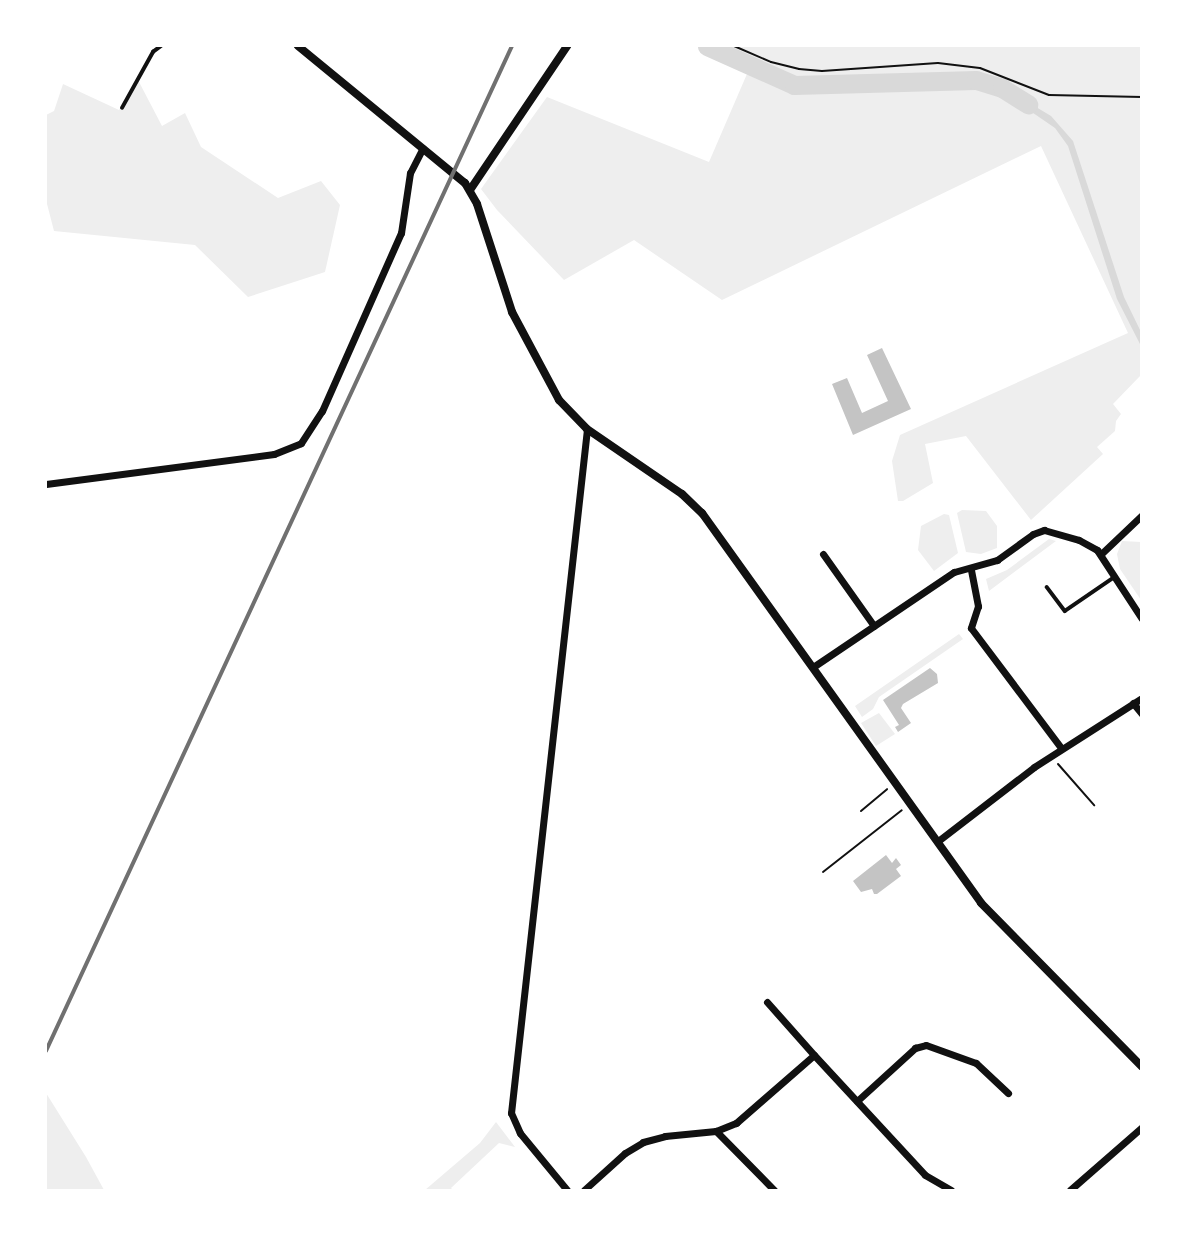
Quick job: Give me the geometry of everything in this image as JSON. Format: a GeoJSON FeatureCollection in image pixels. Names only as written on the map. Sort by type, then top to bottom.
{"type":"FeatureCollection","features":[{"type":"Feature","properties":{"kind":"street"},"geometry":{"type":"LineString","coordinates":[[298,46],[470,190],[501,286],[522,335],[554,393],[587,429],[695,505],[945,852],[1006,930],[1142,1067]]}},
{"type":"Feature","properties":{"kind":"street"},"geometry":{"type":"LineString","coordinates":[[470,190],[567,46]]}},
{"type":"Feature","properties":{"kind":"street"},"geometry":{"type":"LineString","coordinates":[[46,484],[274,454],[301,443],[322,411],[401,233],[410,173],[423,148]]}},
{"type":"Feature","properties":{"kind":"street"},"geometry":{"type":"LineString","coordinates":[[567,1191],[516,1128],[511,1113],[587,429]]}},
{"type":"Feature","properties":{"kind":"street"},"geometry":{"type":"LineString","coordinates":[[1101,554],[1142,515]]}},
{"type":"Feature","properties":{"kind":"street"},"geometry":{"type":"LineString","coordinates":[[813,667],[954,572],[971,570],[1003,557],[1033,534],[1044,530],[1087,543],[1101,554],[1142,619]]}},
{"type":"Feature","properties":{"kind":"street"},"geometry":{"type":"LineString","coordinates":[[823,554],[874,626]]}},
{"type":"Feature","properties":{"kind":"street"},"geometry":{"type":"LineString","coordinates":[[971,570],[978,606],[971,628],[1061,748]]}},
{"type":"Feature","properties":{"kind":"street"},"geometry":{"type":"LineString","coordinates":[[938,841],[1051,755],[1142,698]]}},
{"type":"Feature","properties":{"kind":"street"},"geometry":{"type":"LineString","coordinates":[[1133,703],[1142,714]]}},
{"type":"Feature","properties":{"kind":"street"},"geometry":{"type":"LineString","coordinates":[[767,1002],[925,1175],[951,1191]]}},
{"type":"Feature","properties":{"kind":"street"},"geometry":{"type":"LineString","coordinates":[[857,1101],[915,1048],[926,1045],[976,1063],[1007,1093]]}},
{"type":"Feature","properties":{"kind":"street"},"geometry":{"type":"LineString","coordinates":[[584,1191],[625,1153],[643,1142],[664,1136],[716,1131],[741,1120],[814,1055]]}},
{"type":"Feature","properties":{"kind":"street"},"geometry":{"type":"LineString","coordinates":[[1070,1191],[1142,1127]]}},
{"type":"Feature","properties":{"kind":"street"},"geometry":{"type":"LineString","coordinates":[[716,1131],[774,1191]]}},
{"type":"Feature","properties":{"kind":"lane"},"geometry":{"type":"LineString","coordinates":[[122,108],[153,52],[161,46]]}},
{"type":"Feature","properties":{"kind":"lane"},"geometry":{"type":"LineString","coordinates":[[1047,587],[1065,611],[1115,577]]}},
{"type":"Feature","properties":{"kind":"path"},"geometry":{"type":"LineString","coordinates":[[734,46],[771,62],[799,69],[822,71],[938,63],[980,68],[1049,95],[1142,97]]}},
{"type":"Feature","properties":{"kind":"path"},"geometry":{"type":"LineString","coordinates":[[1051,755],[1094,805]]}},
{"type":"Feature","properties":{"kind":"path"},"geometry":{"type":"LineString","coordinates":[[861,811],[895,782]]}},
{"type":"Feature","properties":{"kind":"path"},"geometry":{"type":"LineString","coordinates":[[823,872],[911,803]]}},
{"type":"Feature","properties":{"kind":"shaded area"},"geometry":{"type":"Polygon","coordinates":[[[723,46],[1141,46],[1141,375],[1113,404],[1121,414],[1116,421],[1115,431],[1097,447],[1103,454],[1031,520],[966,436],[925,444],[933,483],[903,501],[898,501],[892,461],[900,435],[1128,333],[1041,146],[722,300],[634,240],[564,280],[497,210],[481,189],[547,97],[709,162],[753,60],[723,46]]]}},
{"type":"Feature","properties":{"kind":"shaded area"},"geometry":{"type":"Polygon","coordinates":[[[138,80],[162,126],[185,113],[201,147],[278,198],[321,181],[340,205],[325,272],[248,297],[195,245],[54,231],[46,200],[46,115],[54,111],[63,84],[119,110],[138,80]]]}},
{"type":"Feature","properties":{"kind":"shaded area"},"geometry":{"type":"Polygon","coordinates":[[[1006,89],[1051,116],[1073,141],[1124,297],[1141,332],[1141,346],[1117,299],[1068,146],[1055,128],[1004,93],[1006,89]]]}},
{"type":"Feature","properties":{"kind":"shaded area"},"geometry":{"type":"Polygon","coordinates":[[[962,510],[986,511],[997,526],[997,548],[981,554],[966,552],[957,513],[962,510]]]}},
{"type":"Feature","properties":{"kind":"shaded area"},"geometry":{"type":"Polygon","coordinates":[[[944,514],[949,515],[958,553],[934,571],[918,550],[921,526],[944,514]]]}},
{"type":"Feature","properties":{"kind":"shaded area"},"geometry":{"type":"Polygon","coordinates":[[[1049,539],[1056,541],[989,591],[986,579],[1007,570],[1049,539]]]}},
{"type":"Feature","properties":{"kind":"shaded area"},"geometry":{"type":"Polygon","coordinates":[[[1122,541],[1141,542],[1141,600],[1120,569],[1117,554],[1122,541]]]}},
{"type":"Feature","properties":{"kind":"shaded area"},"geometry":{"type":"Polygon","coordinates":[[[959,634],[963,639],[879,697],[873,709],[862,717],[855,706],[959,634]]]}},
{"type":"Feature","properties":{"kind":"shaded area"},"geometry":{"type":"Polygon","coordinates":[[[879,713],[895,734],[876,746],[861,723],[879,713]]]}},
{"type":"Feature","properties":{"kind":"shaded area"},"geometry":{"type":"Polygon","coordinates":[[[46,1093],[86,1157],[104,1190],[46,1190],[46,1093]]]}},
{"type":"Feature","properties":{"kind":"shaded area"},"geometry":{"type":"Polygon","coordinates":[[[496,1122],[515,1147],[499,1143],[451,1188],[453,1190],[425,1190],[480,1143],[496,1122]]]}},
{"type":"Feature","properties":{"kind":"building"},"geometry":{"type":"Polygon","coordinates":[[[882,348],[911,409],[853,435],[832,384],[847,378],[862,413],[888,401],[867,355],[882,348]]]}},
{"type":"Feature","properties":{"kind":"building"},"geometry":{"type":"Polygon","coordinates":[[[930,668],[937,674],[938,683],[903,704],[901,708],[911,723],[898,732],[895,727],[899,725],[883,700],[930,668]]]}},
{"type":"Feature","properties":{"kind":"building"},"geometry":{"type":"Polygon","coordinates":[[[886,855],[892,863],[896,858],[901,865],[896,869],[901,876],[877,894],[874,894],[872,889],[861,892],[853,881],[886,855]]]}},
{"type":"Feature","properties":{"kind":"waterway"},"geometry":{"type":"LineString","coordinates":[[707,46],[794,85],[976,80],[1002,88],[1028,104]]}},
{"type":"Feature","properties":{"kind":"railway"},"geometry":{"type":"LineString","coordinates":[[46,1051],[512,46]]}}]}
